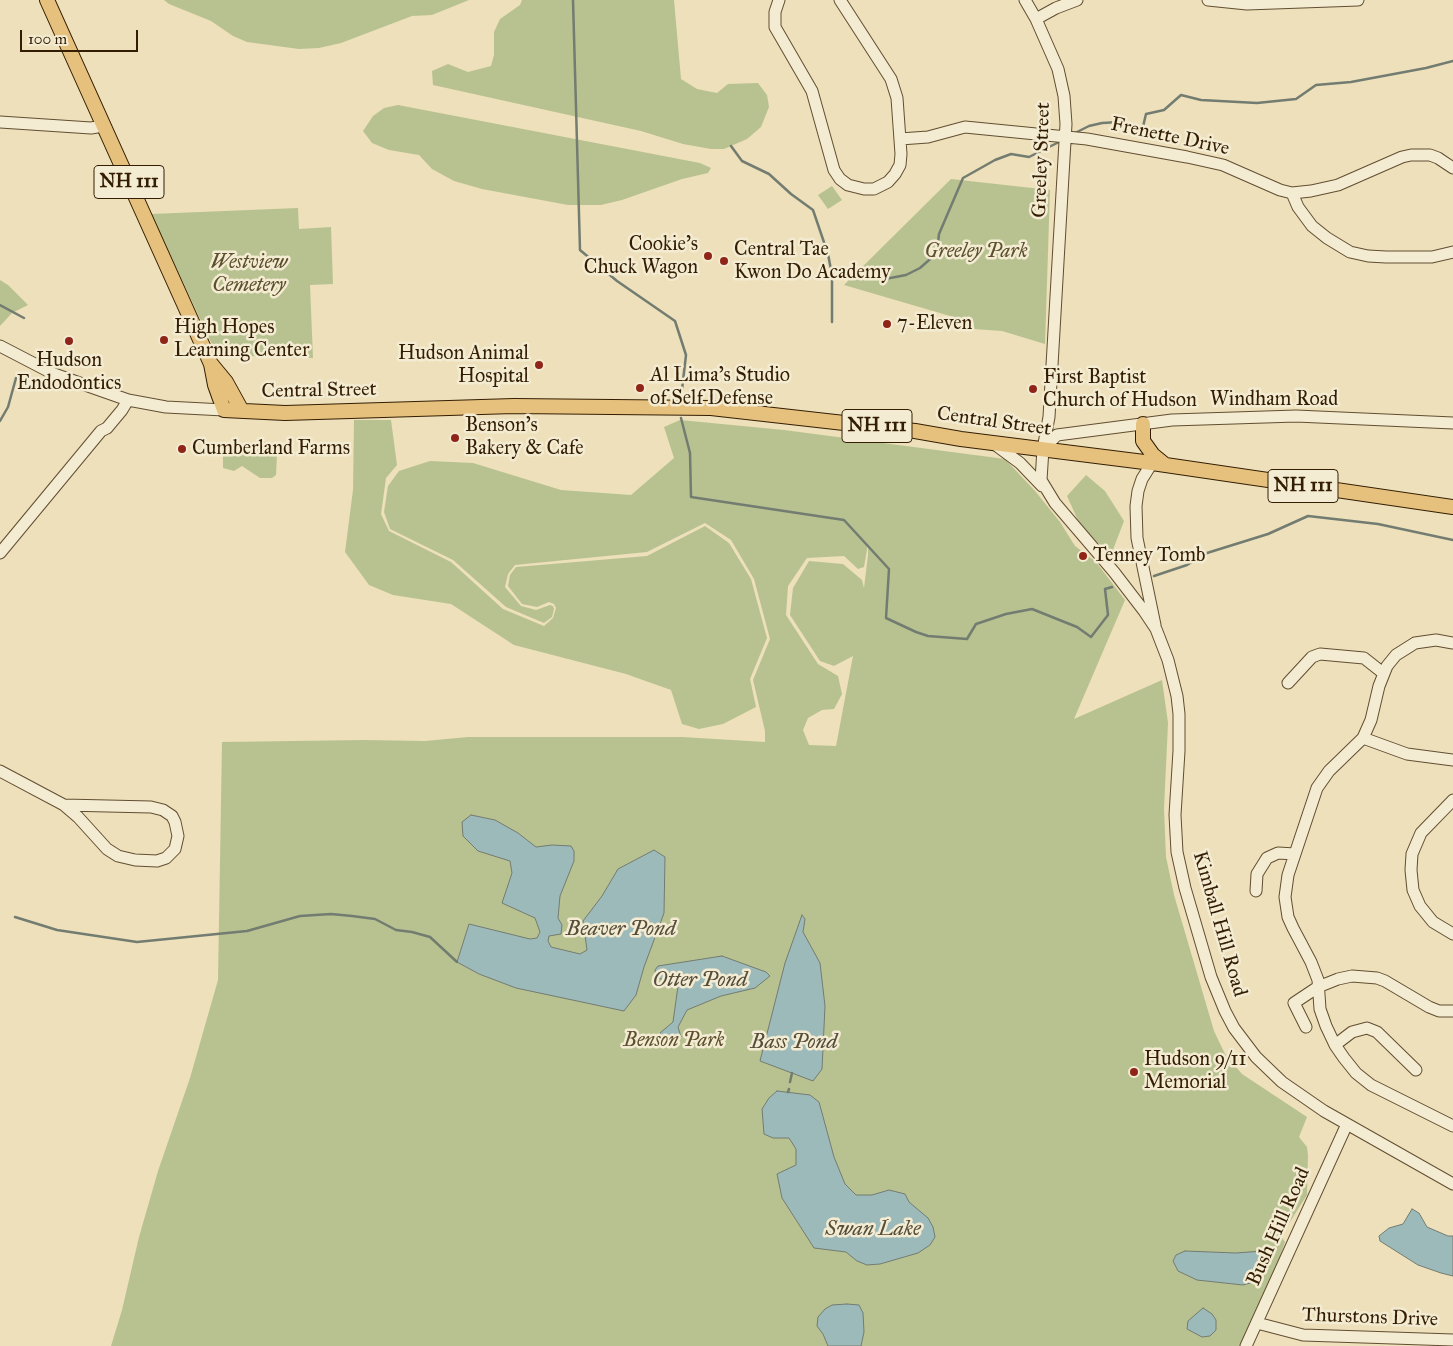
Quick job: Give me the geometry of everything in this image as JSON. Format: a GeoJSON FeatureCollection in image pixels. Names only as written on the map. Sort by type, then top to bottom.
{"type":"FeatureCollection","features":[{"type":"Feature","properties":{"kind":"main road","name":"NH 111"},"geometry":{"type":"LineString","coordinates":[[47,0],[211,364],[215,385],[224,410]]}},
{"type":"Feature","properties":{"kind":"main road","name":"NH 111"},"geometry":{"type":"LineString","coordinates":[[211,364],[226,382],[242,411]]}},
{"type":"Feature","properties":{"kind":"main road","name":"Central Street"},"geometry":{"type":"LineString","coordinates":[[224,410],[285,414],[514,406],[710,408],[879,426],[1453,507]]}},
{"type":"Feature","properties":{"kind":"main road"},"geometry":{"type":"LineString","coordinates":[[1143,424],[1143,441],[1158,464]]}},
{"type":"Feature","properties":{"kind":"street"},"geometry":{"type":"LineString","coordinates":[[779,0],[774,12],[775,27],[812,91],[832,165],[840,179],[848,185],[858,189],[869,189],[884,185],[895,174],[900,164],[898,101],[894,86],[840,0]]}},
{"type":"Feature","properties":{"kind":"street","name":"Greeley Street"},"geometry":{"type":"LineString","coordinates":[[1025,0],[1054,59],[1060,78],[1064,96],[1066,138],[1049,417],[1043,449]]}},
{"type":"Feature","properties":{"kind":"street"},"geometry":{"type":"LineString","coordinates":[[1036,19],[1056,8],[1077,0]]}},
{"type":"Feature","properties":{"kind":"street"},"geometry":{"type":"LineString","coordinates":[[1208,0],[1247,4],[1358,0]]}},
{"type":"Feature","properties":{"kind":"street"},"geometry":{"type":"LineString","coordinates":[[0,122],[91,128],[103,126]]}},
{"type":"Feature","properties":{"kind":"street","name":"Frenette Drive"},"geometry":{"type":"LineString","coordinates":[[900,139],[928,137],[965,127],[1088,139],[1205,160],[1223,165],[1280,190],[1292,193],[1338,186],[1402,157],[1411,155],[1430,155],[1453,168]]}},
{"type":"Feature","properties":{"kind":"street"},"geometry":{"type":"LineString","coordinates":[[1292,193],[1298,207],[1312,226],[1334,243],[1350,252],[1368,256],[1432,257],[1453,252]]}},
{"type":"Feature","properties":{"kind":"street","name":"Central Street"},"geometry":{"type":"LineString","coordinates":[[0,346],[54,374],[128,400],[166,407],[224,410]]}},
{"type":"Feature","properties":{"kind":"street"},"geometry":{"type":"LineString","coordinates":[[0,554],[101,431],[107,428],[122,410],[128,400]]}},
{"type":"Feature","properties":{"kind":"street","name":"Windham Road"},"geometry":{"type":"LineString","coordinates":[[1043,449],[1057,435],[1209,418],[1296,416],[1453,423]]}},
{"type":"Feature","properties":{"kind":"street"},"geometry":{"type":"LineString","coordinates":[[993,443],[1020,463],[1046,490]]}},
{"type":"Feature","properties":{"kind":"street","name":"Kimball Hill Road"},"geometry":{"type":"LineString","coordinates":[[1043,449],[1041,480],[1046,490],[1133,596],[1156,629],[1173,678],[1179,714],[1175,834],[1180,870],[1192,915],[1218,994],[1234,1028],[1269,1070],[1293,1091],[1324,1111],[1453,1184]]}},
{"type":"Feature","properties":{"kind":"street"},"geometry":{"type":"LineString","coordinates":[[1156,629],[1137,538],[1136,506],[1142,479],[1158,464]]}},
{"type":"Feature","properties":{"kind":"street"},"geometry":{"type":"LineString","coordinates":[[1453,643],[1436,640],[1415,643],[1396,655],[1387,666],[1383,673],[1371,720],[1363,738],[1329,771],[1317,788],[1286,887],[1286,907],[1292,928],[1311,962],[1318,980],[1323,1018],[1335,1046],[1350,1066],[1371,1085],[1453,1126]]}},
{"type":"Feature","properties":{"kind":"street"},"geometry":{"type":"LineString","coordinates":[[1288,683],[1312,657],[1320,654],[1364,658],[1383,673]]}},
{"type":"Feature","properties":{"kind":"street"},"geometry":{"type":"LineString","coordinates":[[1363,738],[1407,754],[1453,760]]}},
{"type":"Feature","properties":{"kind":"street"},"geometry":{"type":"LineString","coordinates":[[0,771],[64,805],[78,817],[107,849],[125,859],[162,860],[172,852],[176,844],[178,836],[176,822],[172,816],[163,810],[64,805]]}},
{"type":"Feature","properties":{"kind":"street"},"geometry":{"type":"LineString","coordinates":[[1453,800],[1421,833],[1412,854],[1411,870],[1413,890],[1420,906],[1433,922],[1453,934]]}},
{"type":"Feature","properties":{"kind":"street"},"geometry":{"type":"LineString","coordinates":[[1256,891],[1257,874],[1268,858],[1278,853],[1295,854]]}},
{"type":"Feature","properties":{"kind":"street"},"geometry":{"type":"LineString","coordinates":[[1306,1027],[1294,1002],[1318,988],[1345,977],[1358,976],[1385,980],[1429,1007],[1439,1011],[1453,1011]]}},
{"type":"Feature","properties":{"kind":"street"},"geometry":{"type":"LineString","coordinates":[[1335,1046],[1352,1032],[1367,1028],[1377,1032],[1416,1070]]}},
{"type":"Feature","properties":{"kind":"street","name":"Bush Hill Road"},"geometry":{"type":"LineString","coordinates":[[1246,1346],[1347,1124]]}},
{"type":"Feature","properties":{"kind":"street","name":"Thurstons Drive"},"geometry":{"type":"LineString","coordinates":[[1257,1323],[1303,1335],[1453,1340]]}},
{"type":"Feature","properties":{"kind":"green space"},"geometry":{"type":"Polygon","coordinates":[[[164,0],[469,0],[432,15],[412,16],[341,43],[319,48],[299,49],[247,42],[233,36],[211,21],[169,4],[164,0]]]}},
{"type":"Feature","properties":{"kind":"green space"},"geometry":{"type":"Polygon","coordinates":[[[522,0],[674,0],[681,79],[697,89],[717,93],[728,84],[758,83],[767,95],[769,107],[761,127],[747,139],[724,149],[711,149],[683,144],[641,131],[433,85],[432,71],[448,64],[468,72],[491,66],[494,55],[494,32],[500,19],[520,5],[522,0]]]}},
{"type":"Feature","properties":{"kind":"green space"},"geometry":{"type":"Polygon","coordinates":[[[398,105],[700,163],[711,168],[708,173],[682,179],[622,200],[601,205],[568,205],[482,189],[454,181],[432,169],[419,155],[389,150],[372,143],[363,131],[373,116],[384,108],[398,105]]]}},
{"type":"Feature","properties":{"kind":"green space","name":"Greeley Park"},"geometry":{"type":"Polygon","coordinates":[[[951,179],[1050,190],[1045,344],[1002,331],[974,329],[974,323],[844,285],[951,179]]]}},
{"type":"Feature","properties":{"kind":"green space"},"geometry":{"type":"Polygon","coordinates":[[[832,186],[842,200],[828,209],[818,195],[832,186]]]}},
{"type":"Feature","properties":{"kind":"green space","name":"Westview Cemetery"},"geometry":{"type":"Polygon","coordinates":[[[298,208],[299,229],[331,227],[333,284],[310,285],[313,358],[217,355],[151,214],[298,208]]]}},
{"type":"Feature","properties":{"kind":"green space"},"geometry":{"type":"Polygon","coordinates":[[[0,280],[8,285],[28,305],[12,313],[0,326],[0,280]]]}},
{"type":"Feature","properties":{"kind":"green space"},"geometry":{"type":"Polygon","coordinates":[[[354,420],[391,420],[397,465],[386,478],[381,514],[389,531],[451,562],[503,609],[544,626],[553,618],[556,608],[554,604],[549,602],[537,607],[522,604],[508,586],[510,575],[516,567],[647,556],[705,526],[729,543],[751,579],[767,638],[750,679],[756,707],[723,724],[699,729],[682,724],[671,690],[626,674],[514,645],[451,604],[393,595],[369,585],[345,552],[353,490],[354,420]]]}},
{"type":"Feature","properties":{"kind":"green space","name":"Benson Park"},"geometry":{"type":"Polygon","coordinates":[[[680,420],[784,430],[1005,459],[1035,491],[1060,522],[1075,546],[1096,562],[1125,600],[1074,719],[1162,680],[1168,723],[1164,809],[1166,857],[1174,895],[1214,1031],[1225,1054],[1242,1074],[1307,1117],[1299,1137],[1307,1147],[1307,1195],[1281,1236],[1285,1242],[1274,1274],[1248,1327],[1242,1346],[111,1346],[158,1171],[190,1078],[218,980],[222,742],[425,741],[468,737],[682,737],[765,742],[765,731],[753,680],[770,639],[754,579],[731,540],[705,523],[647,552],[515,565],[508,574],[505,587],[521,606],[536,610],[550,605],[553,606],[552,617],[544,623],[506,607],[453,560],[390,529],[384,512],[388,486],[399,471],[430,461],[473,463],[561,490],[631,495],[674,458],[664,427],[680,420]],[[868,544],[864,567],[858,569],[844,556],[807,558],[788,586],[786,615],[818,664],[838,676],[842,694],[834,709],[822,710],[808,718],[803,730],[809,745],[836,746],[853,656],[834,666],[820,661],[790,615],[793,588],[809,561],[843,564],[862,580],[864,588],[868,544]]]}},
{"type":"Feature","properties":{"kind":"green space"},"geometry":{"type":"Polygon","coordinates":[[[265,442],[277,454],[276,475],[272,478],[260,478],[242,466],[234,471],[223,468],[223,452],[247,443],[265,442]]]}},
{"type":"Feature","properties":{"kind":"green space"},"geometry":{"type":"Polygon","coordinates":[[[1086,475],[1105,491],[1124,521],[1111,555],[1081,527],[1067,496],[1086,475]]]}},
{"type":"Feature","properties":{"kind":"water","name":"Beaver Pond"},"geometry":{"type":"Polygon","coordinates":[[[471,815],[495,820],[518,833],[536,847],[552,845],[571,846],[574,851],[574,861],[560,896],[558,918],[562,925],[561,934],[549,936],[548,941],[551,947],[580,954],[587,950],[583,921],[602,896],[618,869],[654,850],[665,857],[664,913],[636,995],[624,1011],[516,988],[479,974],[457,962],[469,924],[530,939],[537,938],[540,932],[535,918],[502,903],[512,873],[510,861],[478,851],[463,836],[462,822],[471,815]]]}},
{"type":"Feature","properties":{"kind":"water","name":"Bass Pond"},"geometry":{"type":"Polygon","coordinates":[[[802,915],[805,919],[803,932],[820,963],[825,1006],[822,1069],[813,1081],[760,1061],[785,963],[802,915]]]}},
{"type":"Feature","properties":{"kind":"water","name":"Otter Pond"},"geometry":{"type":"Polygon","coordinates":[[[722,956],[766,972],[770,976],[755,988],[721,996],[687,1010],[678,1027],[681,1037],[673,1039],[663,1036],[660,1033],[673,1022],[678,986],[656,977],[655,970],[658,966],[722,956]]]}},
{"type":"Feature","properties":{"kind":"water","name":"Swan Lake"},"geometry":{"type":"Polygon","coordinates":[[[777,1091],[810,1095],[819,1102],[834,1157],[845,1184],[856,1195],[872,1195],[889,1190],[905,1194],[909,1202],[928,1218],[933,1227],[935,1237],[930,1245],[918,1253],[880,1264],[867,1265],[857,1261],[846,1252],[814,1248],[782,1198],[777,1174],[796,1165],[796,1149],[789,1138],[773,1138],[764,1134],[762,1109],[769,1098],[777,1091]]]}},
{"type":"Feature","properties":{"kind":"water"},"geometry":{"type":"Polygon","coordinates":[[[1412,1209],[1419,1213],[1427,1227],[1448,1236],[1453,1236],[1453,1276],[1418,1265],[1380,1241],[1379,1236],[1389,1228],[1403,1224],[1412,1209]]]}},
{"type":"Feature","properties":{"kind":"water"},"geometry":{"type":"Polygon","coordinates":[[[1185,1251],[1236,1253],[1263,1251],[1267,1255],[1267,1263],[1265,1272],[1254,1282],[1243,1285],[1197,1280],[1178,1271],[1173,1261],[1176,1255],[1185,1251]]]}},
{"type":"Feature","properties":{"kind":"water"},"geometry":{"type":"Polygon","coordinates":[[[832,1305],[859,1305],[863,1313],[864,1332],[861,1346],[828,1346],[817,1326],[818,1317],[825,1309],[832,1305]]]}},
{"type":"Feature","properties":{"kind":"water"},"geometry":{"type":"Polygon","coordinates":[[[1203,1308],[1212,1314],[1216,1320],[1216,1330],[1210,1336],[1202,1337],[1187,1329],[1188,1321],[1203,1308]]]}},
{"type":"Feature","properties":{"kind":"waterway"},"geometry":{"type":"LineString","coordinates":[[573,0],[580,250],[617,281],[675,321],[686,355],[681,398]]}},
{"type":"Feature","properties":{"kind":"waterway"},"geometry":{"type":"LineString","coordinates":[[1075,133],[1089,126],[1119,122],[1131,126],[1141,135],[1146,114],[1164,110],[1181,95],[1201,100],[1257,103],[1296,99],[1316,85],[1351,82],[1453,61]]}},
{"type":"Feature","properties":{"kind":"waterway"},"geometry":{"type":"LineString","coordinates":[[832,275],[885,279],[906,275],[920,268],[937,253],[939,234],[963,178],[995,160],[1011,154],[1029,157],[1061,141]]}},
{"type":"Feature","properties":{"kind":"waterway"},"geometry":{"type":"LineString","coordinates":[[731,146],[742,161],[769,174],[791,194],[813,210],[828,254],[832,275],[832,322]]}},
{"type":"Feature","properties":{"kind":"waterway"},"geometry":{"type":"LineString","coordinates":[[0,305],[24,318]]}},
{"type":"Feature","properties":{"kind":"waterway"},"geometry":{"type":"LineString","coordinates":[[0,421],[8,407],[16,378]]}},
{"type":"Feature","properties":{"kind":"waterway"},"geometry":{"type":"LineString","coordinates":[[681,418],[690,453],[691,497],[844,520],[889,569],[886,618],[916,632],[928,636],[967,639],[976,624],[1006,614],[1032,609],[1077,627],[1091,637],[1108,615],[1105,589],[1112,587]]}},
{"type":"Feature","properties":{"kind":"waterway"},"geometry":{"type":"LineString","coordinates":[[1154,576],[1187,565],[1207,553],[1268,534],[1308,516],[1378,524],[1453,540]]}},
{"type":"Feature","properties":{"kind":"waterway"},"geometry":{"type":"LineString","coordinates":[[15,917],[57,930],[137,942],[247,931],[300,916],[331,914],[352,916],[375,919],[396,930],[430,937],[457,962]]}},
{"type":"Feature","properties":{"kind":"waterway"},"geometry":{"type":"LineString","coordinates":[[790,1082],[792,1073]]}},
{"type":"Feature","properties":{"kind":"place","name":"Cookie's Chuck Wagon"},"geometry":{"type":"Point","coordinates":[708,256]}},
{"type":"Feature","properties":{"kind":"place","name":"Central Tae Kwon Do Academy"},"geometry":{"type":"Point","coordinates":[724,261]}},
{"type":"Feature","properties":{"kind":"place","name":"7-Eleven"},"geometry":{"type":"Point","coordinates":[887,324]}},
{"type":"Feature","properties":{"kind":"place","name":"High Hopes Learning Center"},"geometry":{"type":"Point","coordinates":[164,340]}},
{"type":"Feature","properties":{"kind":"place","name":"Hudson Endodontics"},"geometry":{"type":"Point","coordinates":[69,341]}},
{"type":"Feature","properties":{"kind":"place","name":"Hudson Animal Hospital"},"geometry":{"type":"Point","coordinates":[539,365]}},
{"type":"Feature","properties":{"kind":"place","name":"Al Lima's Studio of Self Defense"},"geometry":{"type":"Point","coordinates":[640,388]}},
{"type":"Feature","properties":{"kind":"place","name":"First Baptist Church of Hudson"},"geometry":{"type":"Point","coordinates":[1033,389]}},
{"type":"Feature","properties":{"kind":"place","name":"Benson's Bakery & Cafe"},"geometry":{"type":"Point","coordinates":[455,438]}},
{"type":"Feature","properties":{"kind":"place","name":"Cumberland Farms"},"geometry":{"type":"Point","coordinates":[182,449]}},
{"type":"Feature","properties":{"kind":"place","name":"Tenney Tomb"},"geometry":{"type":"Point","coordinates":[1083,556]}},
{"type":"Feature","properties":{"kind":"place","name":"Hudson 9/11 Memorial"},"geometry":{"type":"Point","coordinates":[1134,1072]}}]}
